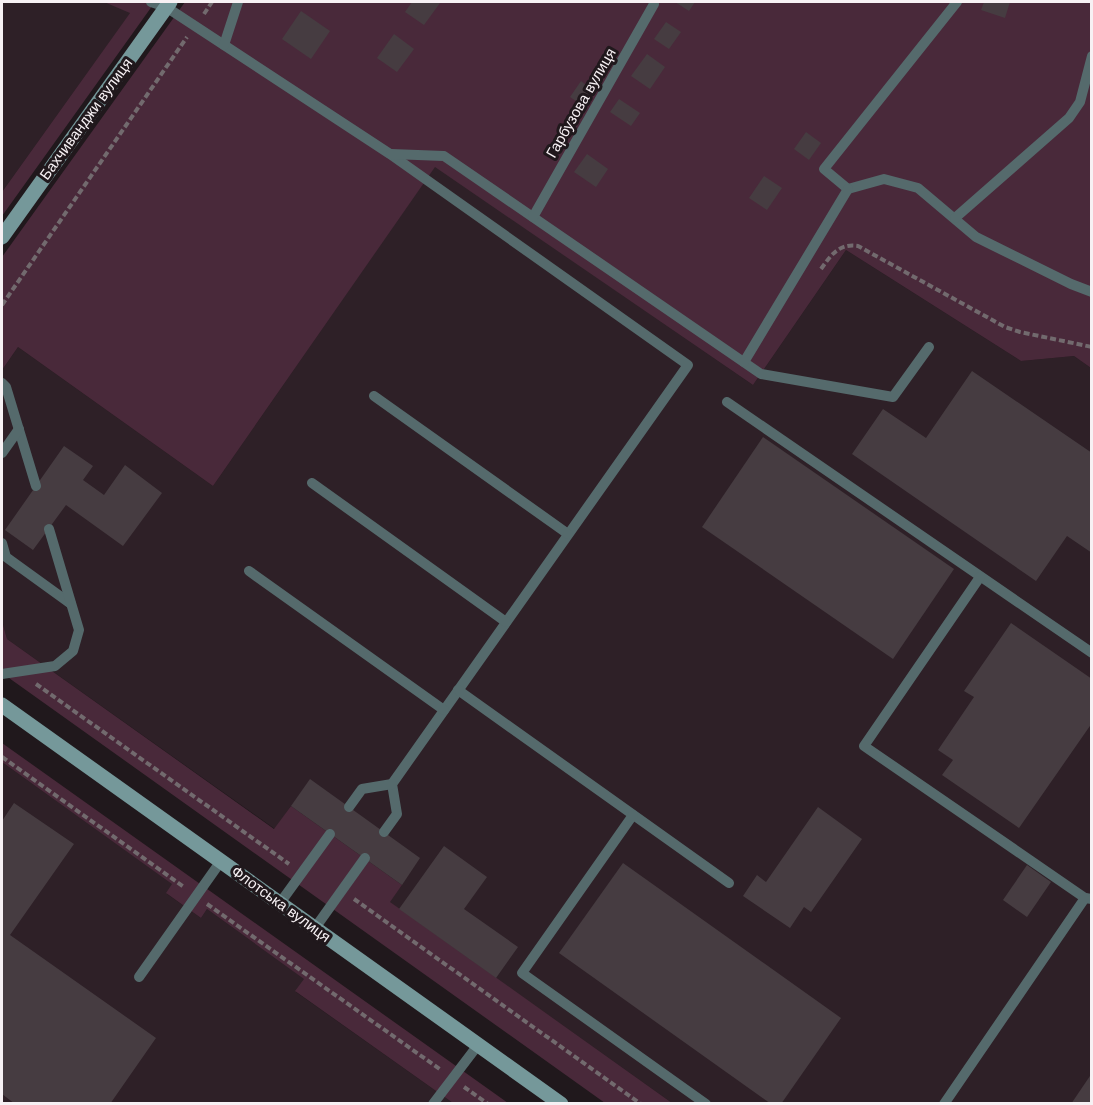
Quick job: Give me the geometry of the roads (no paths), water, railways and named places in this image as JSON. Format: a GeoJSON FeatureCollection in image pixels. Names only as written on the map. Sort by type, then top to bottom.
{"type":"FeatureCollection","features":[{"type":"Feature","properties":{"kind":"street","name":"Бахчиванджи вулиця"},"geometry":{"type":"LineString","coordinates":[[2,237],[162,3]]}},
{"type":"Feature","properties":{"kind":"street","name":"Флотська вулиця"},"geometry":{"type":"LineString","coordinates":[[2,705],[561,1104]]}},
{"type":"Feature","properties":{"kind":"lane"},"geometry":{"type":"LineString","coordinates":[[224,45],[238,2]]}},
{"type":"Feature","properties":{"kind":"lane"},"geometry":{"type":"LineString","coordinates":[[848,189],[824,169],[957,2]]}},
{"type":"Feature","properties":{"kind":"lane"},"geometry":{"type":"LineString","coordinates":[[162,3],[390,154],[688,365],[392,784],[397,814],[384,832]]}},
{"type":"Feature","properties":{"kind":"lane","name":"Гарбузова вулиця"},"geometry":{"type":"LineString","coordinates":[[533,217],[654,4]]}},
{"type":"Feature","properties":{"kind":"lane"},"geometry":{"type":"LineString","coordinates":[[955,218],[1069,118],[1080,102],[1092,56]]}},
{"type":"Feature","properties":{"kind":"lane"},"geometry":{"type":"LineString","coordinates":[[390,154],[444,156],[761,374],[893,398],[929,347]]}},
{"type":"Feature","properties":{"kind":"lane"},"geometry":{"type":"LineString","coordinates":[[744,362],[848,189],[884,179],[918,188],[976,237],[1092,292]]}},
{"type":"Feature","properties":{"kind":"lane"},"geometry":{"type":"LineString","coordinates":[[2,383],[6,387],[36,486]]}},
{"type":"Feature","properties":{"kind":"lane"},"geometry":{"type":"LineString","coordinates":[[374,396],[568,534]]}},
{"type":"Feature","properties":{"kind":"lane"},"geometry":{"type":"LineString","coordinates":[[727,402],[1092,653]]}},
{"type":"Feature","properties":{"kind":"lane"},"geometry":{"type":"LineString","coordinates":[[2,453],[19,429]]}},
{"type":"Feature","properties":{"kind":"lane"},"geometry":{"type":"LineString","coordinates":[[312,483],[506,622]]}},
{"type":"Feature","properties":{"kind":"lane"},"geometry":{"type":"LineString","coordinates":[[2,675],[55,666],[74,651],[79,630],[49,529]]}},
{"type":"Feature","properties":{"kind":"lane"},"geometry":{"type":"LineString","coordinates":[[2,543],[6,557],[71,604]]}},
{"type":"Feature","properties":{"kind":"lane"},"geometry":{"type":"LineString","coordinates":[[249,572],[444,710]]}},
{"type":"Feature","properties":{"kind":"lane"},"geometry":{"type":"LineString","coordinates":[[944,1104],[1088,898],[864,746],[980,577]]}},
{"type":"Feature","properties":{"kind":"lane"},"geometry":{"type":"LineString","coordinates":[[458,690],[729,883]]}},
{"type":"Feature","properties":{"kind":"lane"},"geometry":{"type":"LineString","coordinates":[[349,807],[362,789],[392,784]]}},
{"type":"Feature","properties":{"kind":"lane"},"geometry":{"type":"LineString","coordinates":[[633,815],[522,973],[706,1104]]}},
{"type":"Feature","properties":{"kind":"lane"},"geometry":{"type":"LineString","coordinates":[[280,903],[330,834]]}},
{"type":"Feature","properties":{"kind":"lane"},"geometry":{"type":"LineString","coordinates":[[315,928],[365,858]]}},
{"type":"Feature","properties":{"kind":"lane"},"geometry":{"type":"LineString","coordinates":[[139,977],[221,861]]}},
{"type":"Feature","properties":{"kind":"lane"},"geometry":{"type":"LineString","coordinates":[[433,1104],[478,1045]]}}]}
